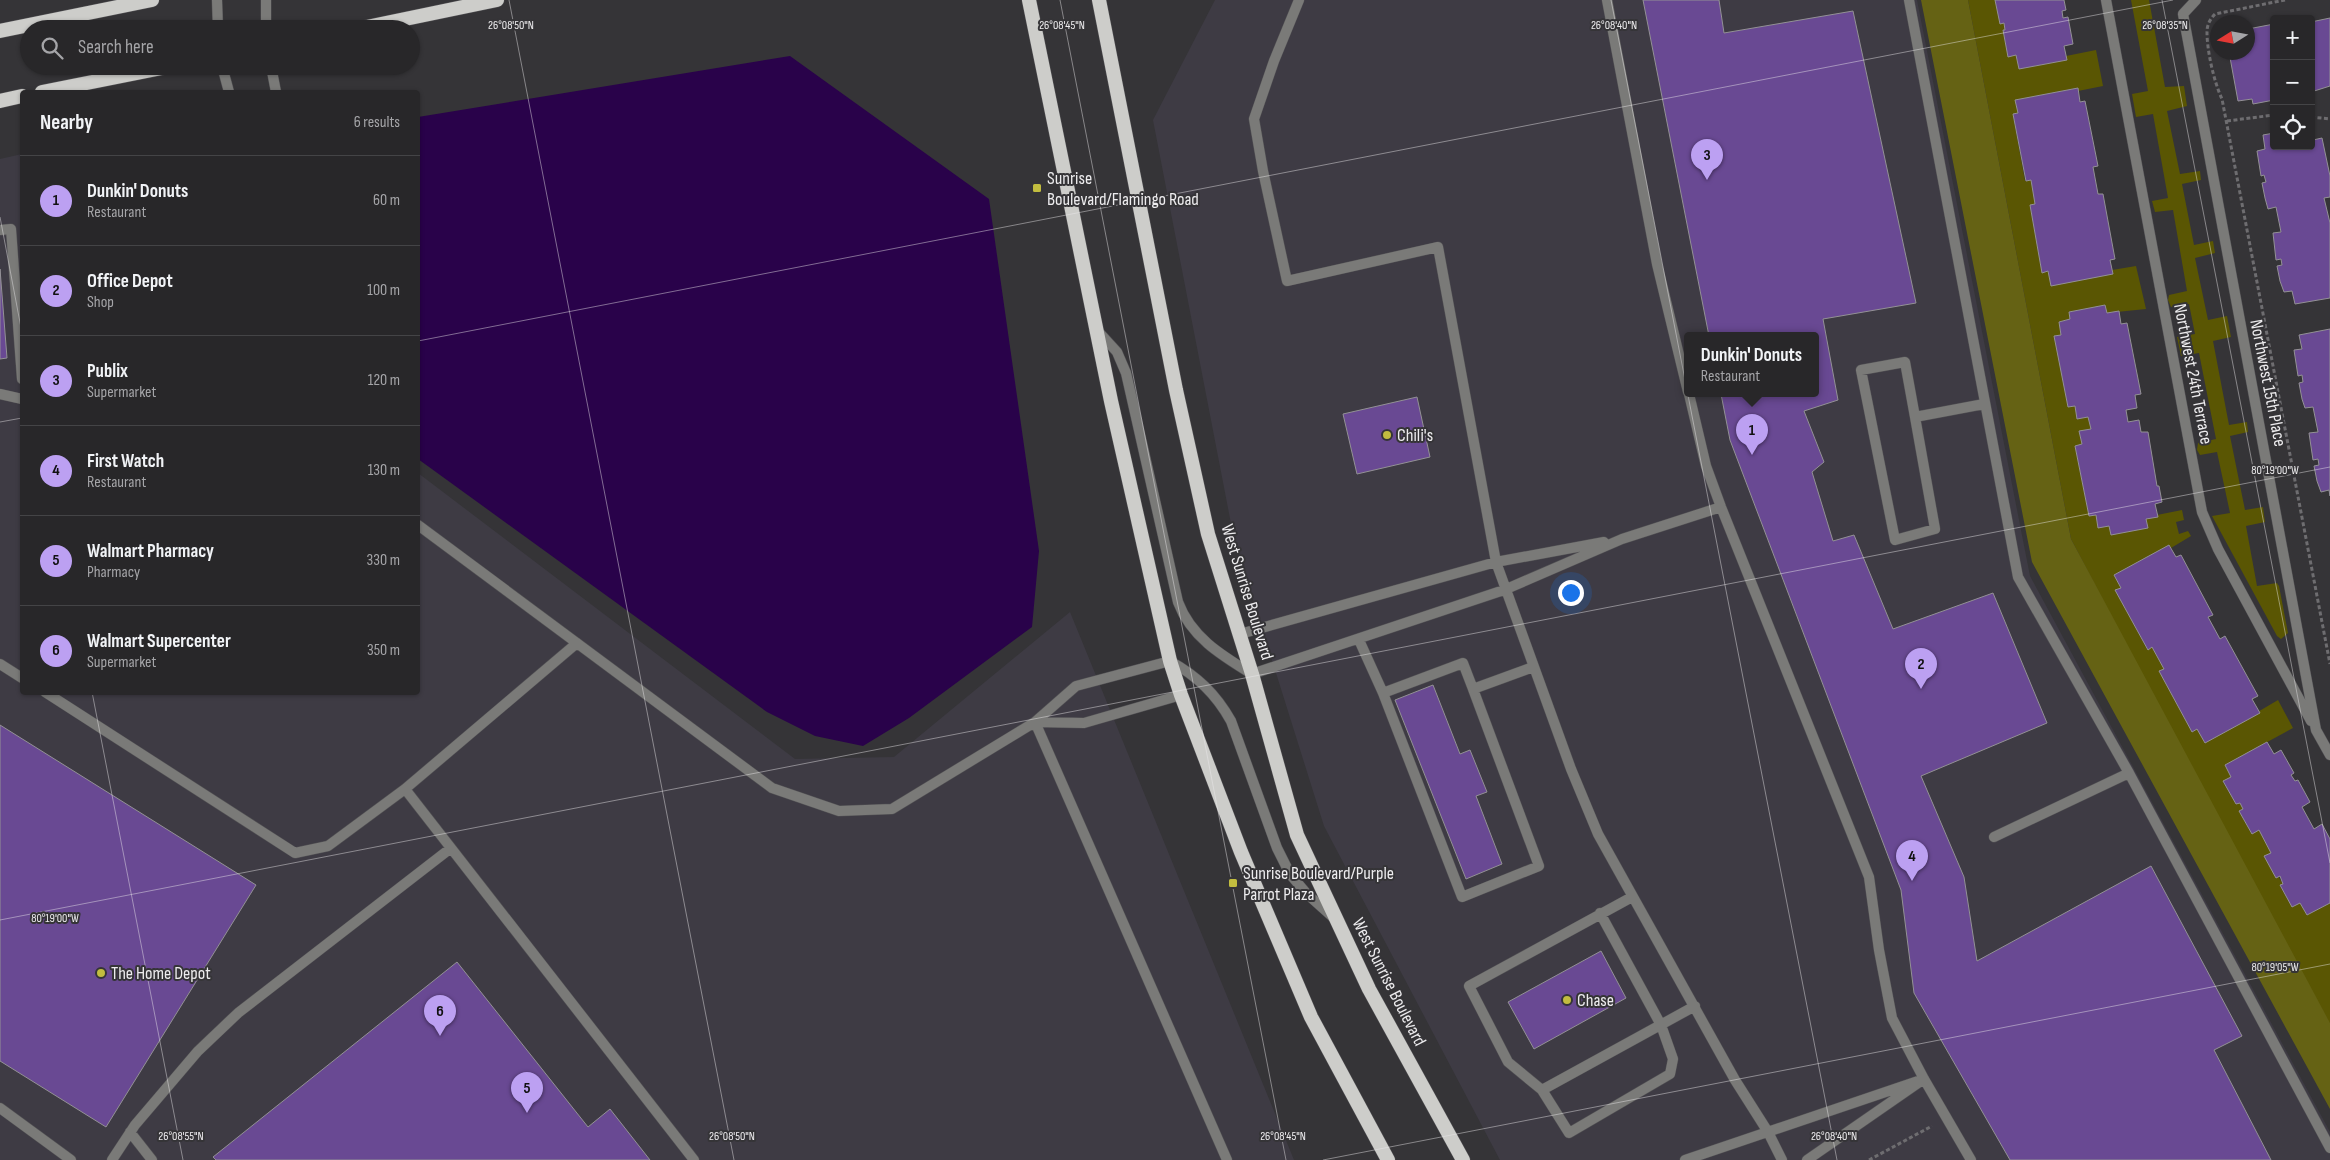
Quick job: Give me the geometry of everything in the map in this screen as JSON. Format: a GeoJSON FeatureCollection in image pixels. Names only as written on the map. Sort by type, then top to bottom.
{"type":"FeatureCollection","features":[{"type":"Feature","properties":{"kind":"highway"},"geometry":{"type":"LineString","coordinates":[[54,20],[152,0]]}},
{"type":"Feature","properties":{"kind":"highway"},"geometry":{"type":"LineString","coordinates":[[400,20],[497,0]]}},
{"type":"Feature","properties":{"kind":"highway"},"geometry":{"type":"LineString","coordinates":[[1029,0],[1096,329],[1170,661],[1181,695],[1241,852],[1312,1017],[1388,1160]]}},
{"type":"Feature","properties":{"kind":"highway","name":"West Sunrise Boulevard"},"geometry":{"type":"LineString","coordinates":[[1099,0],[1176,390],[1208,534],[1252,674],[1297,835],[1369,989],[1463,1160]]}},
{"type":"Feature","properties":{"kind":"highway"},"geometry":{"type":"LineString","coordinates":[[0,31],[20,27]]}},
{"type":"Feature","properties":{"kind":"highway"},"geometry":{"type":"LineString","coordinates":[[52,90],[127,75]]}},
{"type":"Feature","properties":{"kind":"highway"},"geometry":{"type":"LineString","coordinates":[[0,101],[20,96]]}},
{"type":"Feature","properties":{"kind":"street"},"geometry":{"type":"LineString","coordinates":[[217,0],[218,20]]}},
{"type":"Feature","properties":{"kind":"street"},"geometry":{"type":"LineString","coordinates":[[266,0],[266,20]]}},
{"type":"Feature","properties":{"kind":"street"},"geometry":{"type":"LineString","coordinates":[[1299,0],[1274,61],[1254,120],[1287,281],[1438,248],[1496,562],[1504,590],[1571,769],[1598,834],[1735,1080],[1768,1132],[1782,1160]]}},
{"type":"Feature","properties":{"kind":"street"},"geometry":{"type":"LineString","coordinates":[[1607,0],[1656,254],[1684,376]]}},
{"type":"Feature","properties":{"kind":"street"},"geometry":{"type":"LineString","coordinates":[[1909,0],[2018,577],[2129,773],[2330,1148]]}},
{"type":"Feature","properties":{"kind":"street","name":"Northwest 24th Terrace"},"geometry":{"type":"LineString","coordinates":[[2106,0],[2202,512],[2218,549],[2316,730]]}},
{"type":"Feature","properties":{"kind":"street","name":"Northwest 15th Place"},"geometry":{"type":"LineString","coordinates":[[2196,0],[2183,14],[2316,730],[2330,755]]}},
{"type":"Feature","properties":{"kind":"street"},"geometry":{"type":"LineString","coordinates":[[224,75],[228,90]]}},
{"type":"Feature","properties":{"kind":"street"},"geometry":{"type":"LineString","coordinates":[[273,75],[276,90]]}},
{"type":"Feature","properties":{"kind":"street"},"geometry":{"type":"LineString","coordinates":[[0,230],[11,229],[20,352]]}},
{"type":"Feature","properties":{"kind":"street"},"geometry":{"type":"LineString","coordinates":[[1096,329],[1117,352],[1126,373],[1178,602],[1183,614],[1209,645],[1252,674],[1359,640],[1504,590],[1622,539],[1721,507]]}},
{"type":"Feature","properties":{"kind":"street"},"geometry":{"type":"LineString","coordinates":[[1905,362],[1915,417],[1935,529],[1894,540],[1861,370],[1905,362]]}},
{"type":"Feature","properties":{"kind":"street"},"geometry":{"type":"LineString","coordinates":[[0,394],[20,399]]}},
{"type":"Feature","properties":{"kind":"street"},"geometry":{"type":"LineString","coordinates":[[1689,397],[1706,466],[1721,507],[1869,877],[1879,950],[1892,1018],[1924,1079],[1971,1160]]}},
{"type":"Feature","properties":{"kind":"street"},"geometry":{"type":"LineString","coordinates":[[1915,417],[1984,404]]}},
{"type":"Feature","properties":{"kind":"street"},"geometry":{"type":"LineString","coordinates":[[420,526],[772,788],[839,811],[892,809],[1036,722],[1076,686],[1170,661],[1188,671],[1207,687],[1222,704],[1231,721],[1277,848],[1290,874],[1306,894],[1337,922]]}},
{"type":"Feature","properties":{"kind":"street"},"geometry":{"type":"LineString","coordinates":[[1240,634],[1496,562],[1622,539]]}},
{"type":"Feature","properties":{"kind":"street"},"geometry":{"type":"LineString","coordinates":[[1359,640],[1383,693],[1462,897],[1539,866],[1463,664],[1383,693]]}},
{"type":"Feature","properties":{"kind":"street"},"geometry":{"type":"LineString","coordinates":[[50,695],[295,852],[328,846],[405,789],[577,643]]}},
{"type":"Feature","properties":{"kind":"street"},"geometry":{"type":"LineString","coordinates":[[0,664],[20,677]]}},
{"type":"Feature","properties":{"kind":"street"},"geometry":{"type":"LineString","coordinates":[[1473,690],[1534,667]]}},
{"type":"Feature","properties":{"kind":"street"},"geometry":{"type":"LineString","coordinates":[[1036,722],[1084,723],[1181,695]]}},
{"type":"Feature","properties":{"kind":"street"},"geometry":{"type":"LineString","coordinates":[[1036,722],[1227,1160]]}},
{"type":"Feature","properties":{"kind":"street"},"geometry":{"type":"LineString","coordinates":[[1994,837],[2129,773]]}},
{"type":"Feature","properties":{"kind":"street"},"geometry":{"type":"LineString","coordinates":[[405,789],[694,1160]]}},
{"type":"Feature","properties":{"kind":"street"},"geometry":{"type":"LineString","coordinates":[[112,1160],[130,1132],[198,1051],[238,1013],[451,848]]}},
{"type":"Feature","properties":{"kind":"street"},"geometry":{"type":"LineString","coordinates":[[1600,913],[1661,1025],[1673,1058],[1670,1074],[1569,1134],[1542,1090],[1508,1062],[1468,986],[1600,913],[1632,897]]}},
{"type":"Feature","properties":{"kind":"street"},"geometry":{"type":"LineString","coordinates":[[1542,1090],[1695,1006]]}},
{"type":"Feature","properties":{"kind":"street"},"geometry":{"type":"LineString","coordinates":[[1685,1160],[1924,1079]]}},
{"type":"Feature","properties":{"kind":"street"},"geometry":{"type":"LineString","coordinates":[[1807,1160],[1924,1079]]}},
{"type":"Feature","properties":{"kind":"street"},"geometry":{"type":"LineString","coordinates":[[0,1108],[71,1160]]}},
{"type":"Feature","properties":{"kind":"street"},"geometry":{"type":"LineString","coordinates":[[130,1132],[152,1160]]}},
{"type":"Feature","properties":{"kind":"path"},"geometry":{"type":"LineString","coordinates":[[2286,0],[2215,14],[2209,21],[2207,31],[2217,88],[2222,99],[2227,121],[2330,664]]}},
{"type":"Feature","properties":{"kind":"path"},"geometry":{"type":"LineString","coordinates":[[2227,121],[2270,116]]}},
{"type":"Feature","properties":{"kind":"path"},"geometry":{"type":"LineString","coordinates":[[2315,117],[2330,119]]}},
{"type":"Feature","properties":{"kind":"path"},"geometry":{"type":"LineString","coordinates":[[1869,1160],[1934,1125]]}},
{"type":"Feature","properties":{"kind":"shaded area"},"geometry":{"type":"Polygon","coordinates":[[[1215,0],[1917,0],[2030,576],[2330,1132],[2330,1160],[1500,1160],[1324,826],[1234,539],[1153,120],[1215,0]]]}},
{"type":"Feature","properties":{"kind":"shaded area"},"geometry":{"type":"Polygon","coordinates":[[[1921,0],[1968,0],[2071,539],[2330,1023],[2330,1109],[2032,562],[1921,0]]]}},
{"type":"Feature","properties":{"kind":"shaded area"},"geometry":{"type":"Polygon","coordinates":[[[1968,0],[1995,0],[2000,23],[2004,23],[2005,30],[2003,31],[2008,56],[2016,55],[2019,69],[2066,60],[2066,56],[2096,50],[2103,86],[2078,91],[2077,88],[2016,100],[2018,113],[2013,115],[2025,181],[2031,180],[2035,204],[2030,206],[2042,272],[2113,274],[2112,270],[2136,266],[2146,309],[2107,313],[2105,305],[2069,312],[2070,319],[2059,322],[2061,335],[2055,336],[2068,407],[2075,406],[2077,419],[2088,417],[2091,429],[2079,431],[2082,444],[2075,446],[2089,516],[2096,515],[2098,528],[2109,526],[2111,535],[2148,528],[2146,519],[2182,510],[2184,520],[2176,522],[2179,534],[2188,531],[2191,536],[2171,548],[2169,545],[2114,575],[2121,588],[2116,591],[2147,649],[2152,647],[2164,669],[2160,671],[2192,732],[2197,729],[2205,743],[2278,700],[2293,728],[2225,765],[2231,777],[2223,782],[2236,804],[2240,803],[2243,809],[2239,811],[2251,833],[2259,830],[2271,853],[2265,856],[2283,884],[2280,886],[2292,907],[2300,903],[2307,915],[2330,903],[2330,1024],[2184,755],[2071,539],[1968,0]]]}},
{"type":"Feature","properties":{"kind":"shaded area"},"geometry":{"type":"Polygon","coordinates":[[[2131,0],[2149,0],[2165,87],[2184,86],[2187,106],[2167,111],[2180,174],[2200,171],[2201,180],[2182,184],[2194,245],[2213,241],[2215,253],[2195,258],[2208,320],[2227,316],[2231,337],[2213,341],[2229,425],[2247,422],[2248,432],[2230,436],[2245,510],[2263,507],[2265,522],[2246,526],[2257,586],[2277,583],[2279,586],[2288,633],[2281,639],[2277,636],[2212,516],[2230,513],[2217,452],[2200,455],[2197,450],[2198,443],[2216,439],[2199,353],[2181,356],[2177,337],[2195,334],[2189,304],[2171,307],[2168,300],[2169,295],[2187,291],[2173,210],[2155,212],[2152,201],[2168,198],[2153,114],[2136,117],[2132,94],[2148,91],[2131,0]]]}},
{"type":"Feature","properties":{"kind":"shaded area"},"geometry":{"type":"Polygon","coordinates":[[[790,56],[989,199],[1039,551],[1032,627],[909,718],[863,746],[815,736],[767,712],[420,460],[420,117],[790,56]]]}},
{"type":"Feature","properties":{"kind":"shaded area"},"geometry":{"type":"Polygon","coordinates":[[[20,154],[20,695],[420,695],[420,475],[795,759],[894,757],[1070,612],[1294,1160],[0,1160],[0,159],[20,154]]]}},
{"type":"Feature","properties":{"kind":"building"},"geometry":{"type":"Polygon","coordinates":[[[1643,0],[1719,0],[1724,33],[1853,11],[1916,303],[1823,319],[1838,400],[1804,411],[1824,462],[1812,472],[1833,541],[1854,535],[1893,629],[1993,593],[2047,723],[1921,776],[1964,877],[1977,961],[2151,866],[2242,1036],[2214,1050],[2271,1160],[2010,1160],[1914,993],[1901,890],[1730,440],[1722,397],[1819,397],[1819,332],[1708,332],[1643,0]]]}},
{"type":"Feature","properties":{"kind":"building"},"geometry":{"type":"Polygon","coordinates":[[[1995,0],[2064,0],[2066,10],[2062,11],[2063,18],[2068,17],[2073,44],[2064,46],[2067,60],[2019,69],[2016,55],[2008,57],[2003,30],[2005,30],[2004,23],[2000,24],[1995,0]]]}},
{"type":"Feature","properties":{"kind":"building"},"geometry":{"type":"Polygon","coordinates":[[[2330,18],[2330,86],[2315,91],[2315,60],[2315,21],[2330,18]]]}},
{"type":"Feature","properties":{"kind":"building"},"geometry":{"type":"Polygon","coordinates":[[[2270,25],[2270,101],[2253,104],[2252,99],[2238,101],[2230,60],[2255,60],[2255,28],[2270,25]]]}},
{"type":"Feature","properties":{"kind":"building"},"geometry":{"type":"Polygon","coordinates":[[[2078,88],[2080,102],[2085,101],[2098,166],[2093,167],[2098,194],[2103,194],[2115,259],[2110,260],[2113,274],[2051,286],[2048,271],[2042,273],[2030,205],[2035,204],[2031,180],[2026,181],[2013,114],[2018,113],[2015,100],[2078,88]]]}},
{"type":"Feature","properties":{"kind":"building"},"geometry":{"type":"Polygon","coordinates":[[[2270,134],[2270,150],[2315,150],[2315,140],[2322,138],[2330,176],[2330,197],[2324,198],[2330,223],[2330,298],[2295,304],[2292,291],[2284,292],[2277,266],[2282,265],[2281,259],[2276,260],[2273,233],[2281,232],[2276,207],[2268,209],[2262,183],[2266,182],[2264,175],[2261,176],[2257,151],[2265,149],[2263,135],[2270,134]]]}},
{"type":"Feature","properties":{"kind":"building"},"geometry":{"type":"Polygon","coordinates":[[[0,269],[7,358],[0,359],[0,269]]]}},
{"type":"Feature","properties":{"kind":"building"},"geometry":{"type":"Polygon","coordinates":[[[2105,305],[2107,313],[2119,311],[2121,324],[2127,323],[2141,394],[2135,395],[2137,408],[2126,410],[2128,422],[2139,420],[2141,432],[2148,432],[2157,486],[2159,486],[2162,502],[2155,504],[2158,517],[2146,519],[2148,528],[2111,535],[2109,526],[2098,528],[2096,515],[2089,516],[2075,446],[2082,444],[2079,431],[2091,429],[2088,417],[2077,419],[2075,406],[2068,407],[2054,336],[2061,335],[2059,322],[2070,319],[2069,312],[2105,305]]]}},
{"type":"Feature","properties":{"kind":"building"},"geometry":{"type":"Polygon","coordinates":[[[2330,329],[2330,496],[2329,490],[2321,492],[2317,481],[2314,466],[2319,465],[2318,459],[2313,460],[2309,433],[2318,432],[2313,407],[2305,408],[2302,399],[2299,383],[2303,382],[2302,375],[2298,376],[2294,350],[2302,349],[2299,335],[2330,329]]]}},
{"type":"Feature","properties":{"kind":"building","name":"Chili's"},"geometry":{"type":"Polygon","coordinates":[[[1417,397],[1430,457],[1357,474],[1343,414],[1417,397]]]}},
{"type":"Feature","properties":{"kind":"building"},"geometry":{"type":"Polygon","coordinates":[[[2169,545],[2176,557],[2181,555],[2213,615],[2208,617],[2220,639],[2225,636],[2258,696],[2252,699],[2260,713],[2205,743],[2197,729],[2192,732],[2159,671],[2164,669],[2152,647],[2148,650],[2115,590],[2121,588],[2114,575],[2169,545]]]}},
{"type":"Feature","properties":{"kind":"building"},"geometry":{"type":"Polygon","coordinates":[[[1433,685],[1460,754],[1470,750],[1487,792],[1476,796],[1502,864],[1466,879],[1395,700],[1433,685]]]}},
{"type":"Feature","properties":{"kind":"building","name":"The Home Depot"},"geometry":{"type":"Polygon","coordinates":[[[0,725],[256,885],[106,1127],[0,1061],[0,725]]]}},
{"type":"Feature","properties":{"kind":"building"},"geometry":{"type":"Polygon","coordinates":[[[2267,742],[2274,754],[2281,750],[2294,773],[2291,775],[2295,781],[2298,780],[2310,802],[2302,807],[2314,829],[2322,824],[2330,839],[2330,903],[2307,915],[2300,903],[2292,907],[2280,885],[2283,884],[2280,876],[2276,878],[2264,856],[2271,853],[2259,830],[2252,834],[2239,811],[2243,809],[2240,803],[2236,804],[2223,781],[2231,777],[2225,765],[2267,742]]]}},
{"type":"Feature","properties":{"kind":"building","name":"Chase"},"geometry":{"type":"Polygon","coordinates":[[[1601,951],[1626,998],[1534,1049],[1508,1002],[1601,951]]]}},
{"type":"Feature","properties":{"kind":"building"},"geometry":{"type":"Polygon","coordinates":[[[457,962],[588,1127],[610,1109],[650,1160],[216,1160],[213,1157],[457,962]]]}},
{"type":"Feature","properties":{"kind":"place","name":"Publix"},"geometry":{"type":"Point","coordinates":[1707,180]}},
{"type":"Feature","properties":{"kind":"place","name":"Sunrise Boulevard/Flamingo Road"},"geometry":{"type":"Point","coordinates":[1037,188]}},
{"type":"Feature","properties":{"kind":"place","name":"Chili's"},"geometry":{"type":"Point","coordinates":[1387,435]}},
{"type":"Feature","properties":{"kind":"place","name":"Dunkin' Donuts"},"geometry":{"type":"Point","coordinates":[1752,455]}},
{"type":"Feature","properties":{"kind":"place","name":"Office Depot"},"geometry":{"type":"Point","coordinates":[1921,689]}},
{"type":"Feature","properties":{"kind":"place","name":"First Watch"},"geometry":{"type":"Point","coordinates":[1912,881]}},
{"type":"Feature","properties":{"kind":"place","name":"Sunrise Boulevard/Purple Parrot Plaza"},"geometry":{"type":"Point","coordinates":[1233,883]}},
{"type":"Feature","properties":{"kind":"place","name":"The Home Depot"},"geometry":{"type":"Point","coordinates":[101,973]}},
{"type":"Feature","properties":{"kind":"place","name":"Chase"},"geometry":{"type":"Point","coordinates":[1567,1000]}},
{"type":"Feature","properties":{"kind":"place","name":"Walmart Supercenter"},"geometry":{"type":"Point","coordinates":[440,1036]}},
{"type":"Feature","properties":{"kind":"place","name":"Walmart Pharmacy"},"geometry":{"type":"Point","coordinates":[527,1113]}}]}
